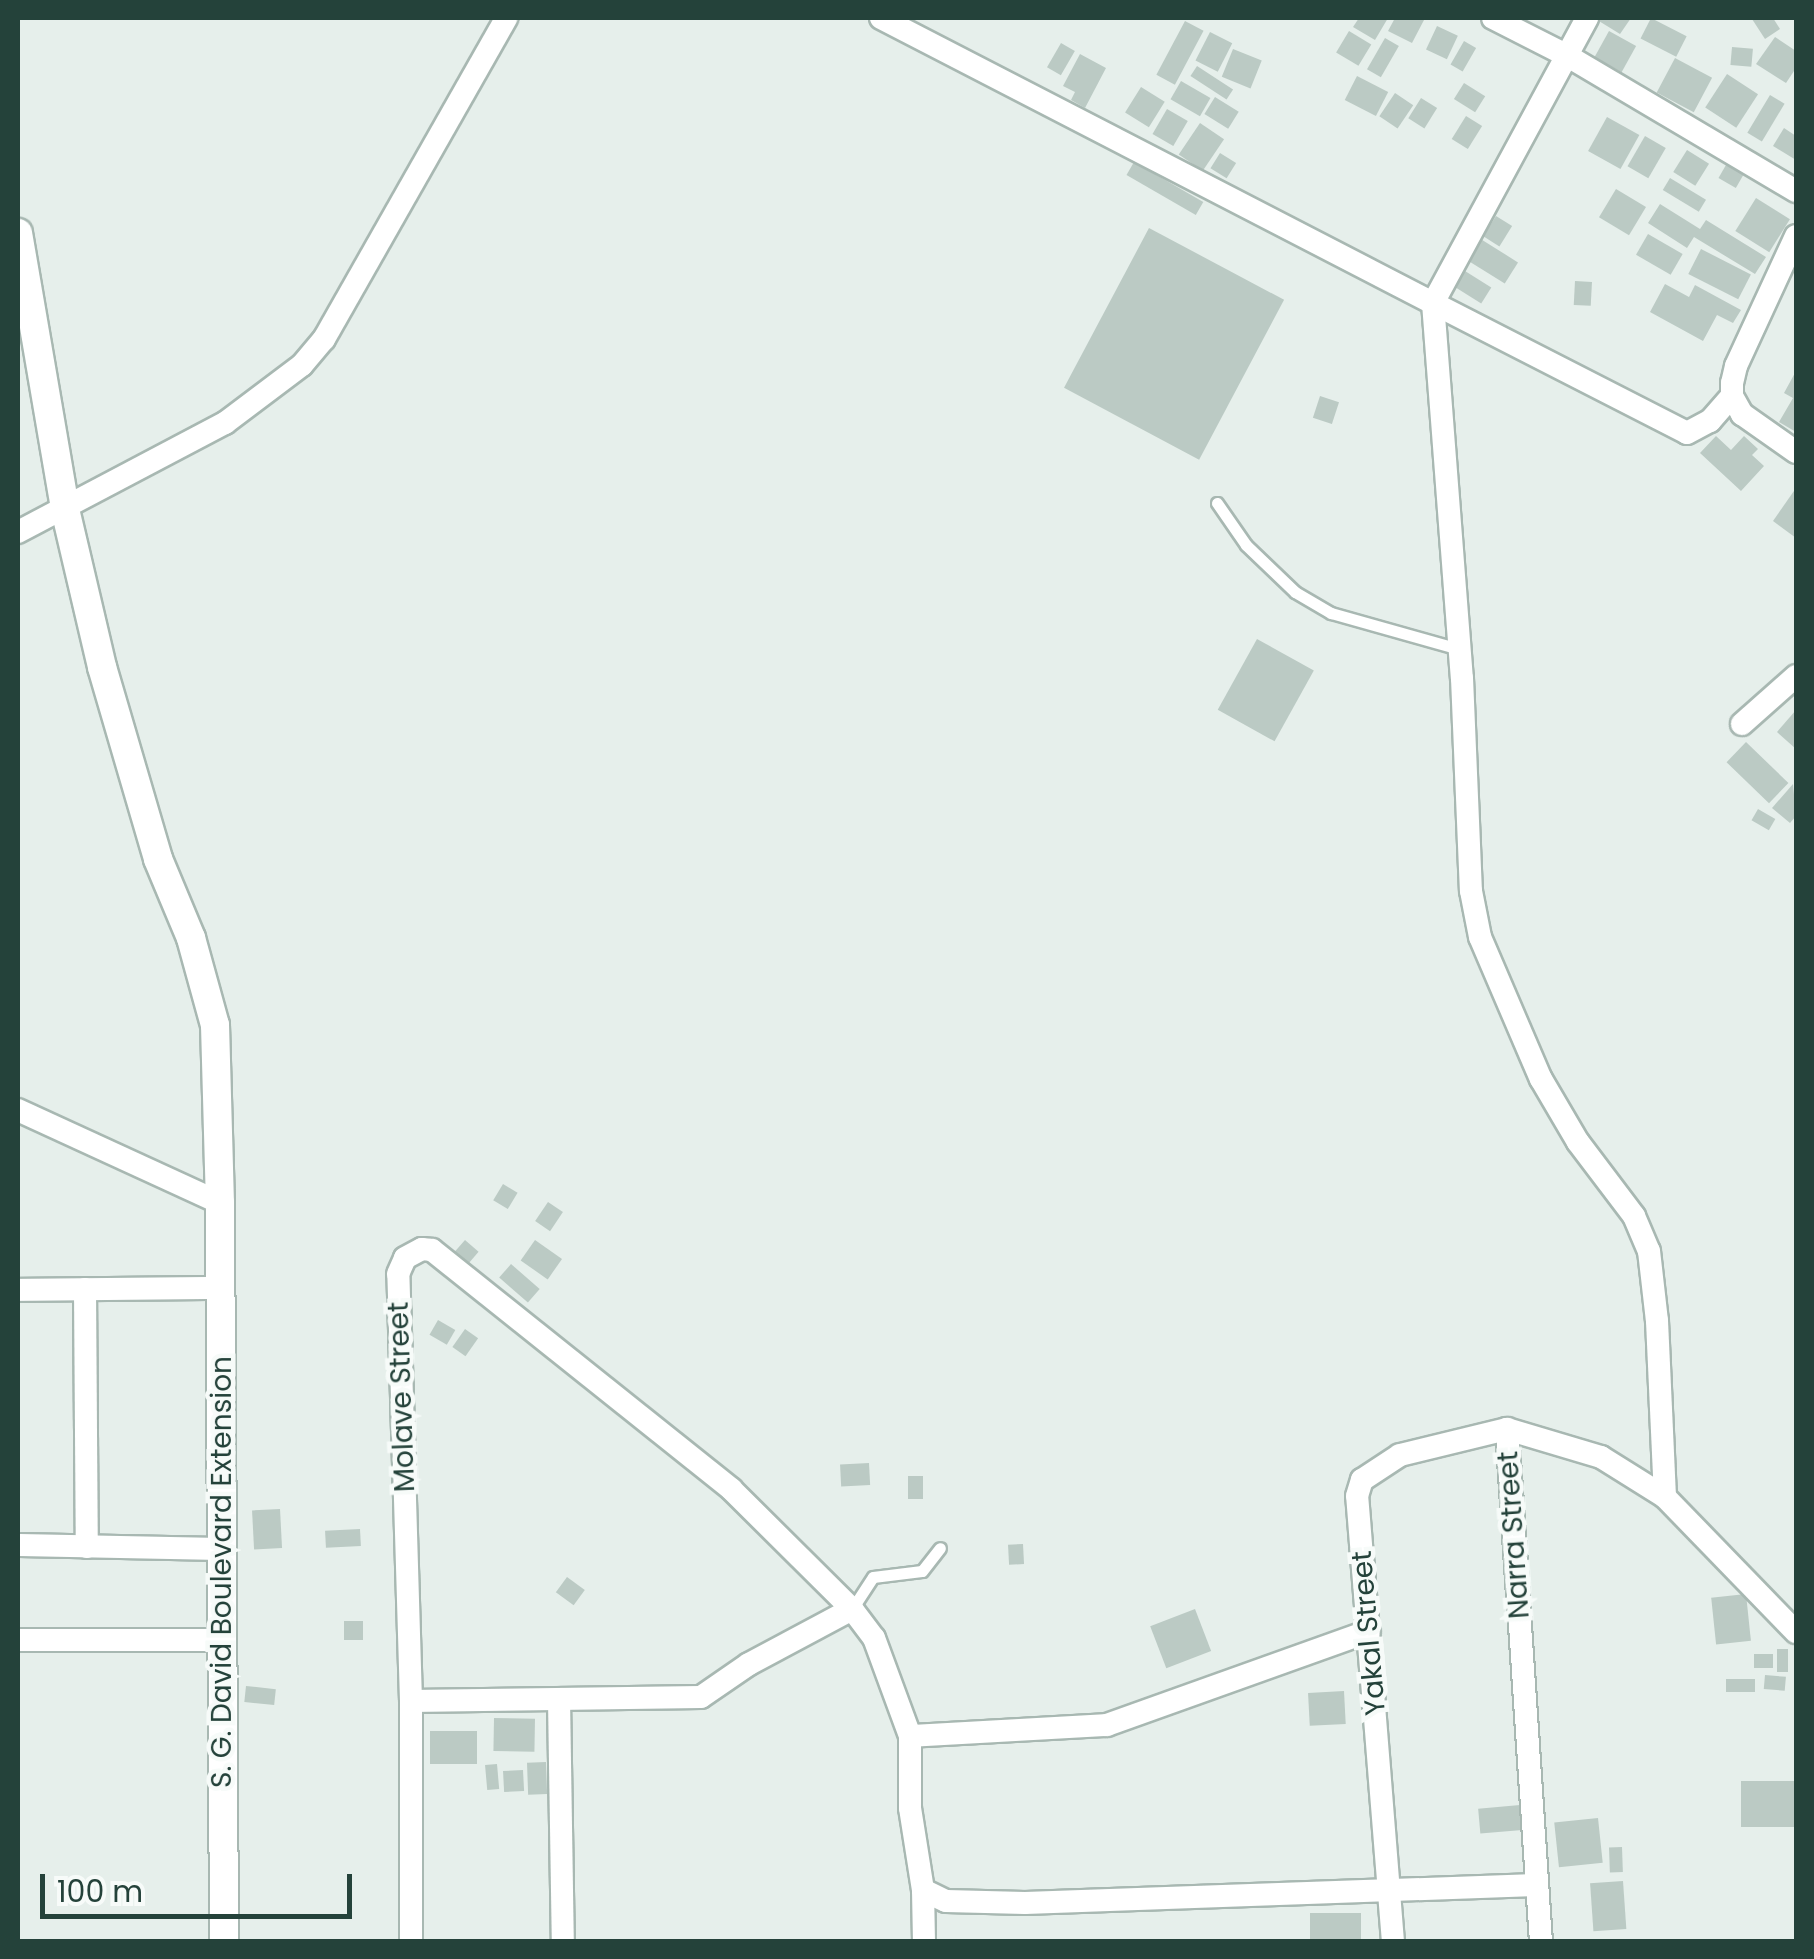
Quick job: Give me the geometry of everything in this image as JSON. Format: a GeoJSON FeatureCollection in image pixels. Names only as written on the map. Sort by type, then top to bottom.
{"type":"FeatureCollection","features":[{"type":"Feature","properties":{"kind":"street"},"geometry":{"type":"LineString","coordinates":[[18,532],[226,423],[302,364],[324,339],[506,18]]}},
{"type":"Feature","properties":{"kind":"street"},"geometry":{"type":"LineString","coordinates":[[881,18],[1688,432],[1710,421],[1732,396],[1736,366],[1796,236]]}},
{"type":"Feature","properties":{"kind":"street"},"geometry":{"type":"LineString","coordinates":[[1493,18],[1566,55],[1796,190]]}},
{"type":"Feature","properties":{"kind":"street"},"geometry":{"type":"LineString","coordinates":[[1587,18],[1434,303],[1459,648],[1471,891],[1480,937],[1541,1080],[1578,1142],[1634,1216],[1649,1251],[1657,1321],[1665,1497]]}},
{"type":"Feature","properties":{"kind":"street","name":"S. G. David Boulevard Extension"},"geometry":{"type":"LineString","coordinates":[[18,233],[65,509],[107,684],[158,859],[191,938],[215,1025],[221,1288],[224,1942]]}},
{"type":"Feature","properties":{"kind":"street"},"geometry":{"type":"LineString","coordinates":[[1732,396],[1742,414],[1796,452]]}},
{"type":"Feature","properties":{"kind":"street"},"geometry":{"type":"LineString","coordinates":[[1742,724],[1796,676]]}},
{"type":"Feature","properties":{"kind":"street"},"geometry":{"type":"LineString","coordinates":[[18,1110],[220,1203]]}},
{"type":"Feature","properties":{"kind":"street","name":"Molave Street"},"geometry":{"type":"LineString","coordinates":[[411,1942],[411,1701],[398,1274],[405,1258],[422,1249],[432,1250],[731,1489],[852,1609]]}},
{"type":"Feature","properties":{"kind":"street"},"geometry":{"type":"LineString","coordinates":[[18,1290],[221,1288]]}},
{"type":"Feature","properties":{"kind":"street"},"geometry":{"type":"LineString","coordinates":[[85,1290],[87,1546]]}},
{"type":"Feature","properties":{"kind":"street","name":"Narra Street"},"geometry":{"type":"LineString","coordinates":[[1541,1942],[1507,1429],[1601,1458],[1665,1497],[1796,1632]]}},
{"type":"Feature","properties":{"kind":"street","name":"Yakal Street"},"geometry":{"type":"LineString","coordinates":[[1393,1942],[1357,1496],[1362,1480],[1400,1455],[1507,1429]]}},
{"type":"Feature","properties":{"kind":"street"},"geometry":{"type":"LineString","coordinates":[[18,1545],[222,1549]]}},
{"type":"Feature","properties":{"kind":"street"},"geometry":{"type":"LineString","coordinates":[[411,1701],[701,1696],[761,1657],[852,1609],[874,1638],[910,1736],[910,1808],[923,1890],[924,1942]]}},
{"type":"Feature","properties":{"kind":"street"},"geometry":{"type":"LineString","coordinates":[[910,1736],[1107,1724],[1369,1631]]}},
{"type":"Feature","properties":{"kind":"street"},"geometry":{"type":"LineString","coordinates":[[18,1640],[222,1640]]}},
{"type":"Feature","properties":{"kind":"street"},"geometry":{"type":"LineString","coordinates":[[559,1700],[563,1942]]}},
{"type":"Feature","properties":{"kind":"street"},"geometry":{"type":"LineString","coordinates":[[923,1890],[946,1900],[1026,1903],[1536,1885]]}},
{"type":"Feature","properties":{"kind":"lane"},"geometry":{"type":"LineString","coordinates":[[1217,503],[1246,545],[1295,592],[1331,612],[1459,648]]}},
{"type":"Feature","properties":{"kind":"lane"},"geometry":{"type":"LineString","coordinates":[[852,1609],[873,1577],[922,1571],[940,1548]]}},
{"type":"Feature","properties":{"kind":"building"},"geometry":{"type":"Polygon","coordinates":[[[1359,18],[1388,18],[1375,40],[1353,27],[1359,18]]]}},
{"type":"Feature","properties":{"kind":"building"},"geometry":{"type":"Polygon","coordinates":[[[1395,18],[1424,20],[1412,43],[1388,31],[1395,18]]]}},
{"type":"Feature","properties":{"kind":"building"},"geometry":{"type":"Polygon","coordinates":[[[1594,18],[1631,18],[1620,34],[1594,18]]]}},
{"type":"Feature","properties":{"kind":"building"},"geometry":{"type":"Polygon","coordinates":[[[1651,18],[1687,36],[1676,57],[1641,38],[1651,18]]]}},
{"type":"Feature","properties":{"kind":"building"},"geometry":{"type":"Polygon","coordinates":[[[1773,18],[1780,29],[1765,39],[1752,19],[1773,18]]]}},
{"type":"Feature","properties":{"kind":"building"},"geometry":{"type":"Polygon","coordinates":[[[1185,21],[1204,31],[1175,85],[1156,75],[1185,21]]]}},
{"type":"Feature","properties":{"kind":"building"},"geometry":{"type":"Polygon","coordinates":[[[1437,26],[1458,36],[1447,59],[1426,50],[1437,26]]]}},
{"type":"Feature","properties":{"kind":"building"},"geometry":{"type":"Polygon","coordinates":[[[1349,31],[1371,44],[1358,66],[1336,52],[1349,31]]]}},
{"type":"Feature","properties":{"kind":"building"},"geometry":{"type":"Polygon","coordinates":[[[1609,31],[1636,46],[1622,72],[1594,57],[1609,31]]]}},
{"type":"Feature","properties":{"kind":"building"},"geometry":{"type":"Polygon","coordinates":[[[1210,32],[1232,43],[1218,72],[1195,61],[1210,32]]]}},
{"type":"Feature","properties":{"kind":"building"},"geometry":{"type":"Polygon","coordinates":[[[1775,37],[1796,51],[1796,68],[1786,83],[1756,64],[1775,37]]]}},
{"type":"Feature","properties":{"kind":"building"},"geometry":{"type":"Polygon","coordinates":[[[1385,38],[1399,46],[1381,77],[1367,69],[1385,38]]]}},
{"type":"Feature","properties":{"kind":"building"},"geometry":{"type":"Polygon","coordinates":[[[1464,41],[1476,48],[1463,71],[1450,64],[1464,41]]]}},
{"type":"Feature","properties":{"kind":"building"},"geometry":{"type":"Polygon","coordinates":[[[1061,43],[1075,51],[1061,75],[1047,67],[1061,43]]]}},
{"type":"Feature","properties":{"kind":"building"},"geometry":{"type":"Polygon","coordinates":[[[1732,47],[1753,49],[1751,67],[1730,65],[1732,47]]]}},
{"type":"Feature","properties":{"kind":"building"},"geometry":{"type":"Polygon","coordinates":[[[1233,49],[1262,61],[1251,88],[1222,77],[1233,49]]]}},
{"type":"Feature","properties":{"kind":"building"},"geometry":{"type":"Polygon","coordinates":[[[1080,54],[1106,68],[1085,108],[1071,100],[1075,92],[1063,86],[1080,54]]]}},
{"type":"Feature","properties":{"kind":"building"},"geometry":{"type":"Polygon","coordinates":[[[1675,58],[1712,78],[1694,112],[1657,92],[1675,58]]]}},
{"type":"Feature","properties":{"kind":"building"},"geometry":{"type":"Polygon","coordinates":[[[1197,66],[1233,89],[1227,99],[1190,76],[1197,66]]]}},
{"type":"Feature","properties":{"kind":"building"},"geometry":{"type":"Polygon","coordinates":[[[1727,74],[1758,94],[1736,128],[1705,108],[1727,74]]]}},
{"type":"Feature","properties":{"kind":"building"},"geometry":{"type":"Polygon","coordinates":[[[1357,76],[1388,92],[1376,116],[1345,100],[1357,76]]]}},
{"type":"Feature","properties":{"kind":"building"},"geometry":{"type":"Polygon","coordinates":[[[1181,81],[1210,98],[1200,116],[1170,99],[1181,81]]]}},
{"type":"Feature","properties":{"kind":"building"},"geometry":{"type":"Polygon","coordinates":[[[1464,83],[1485,96],[1475,112],[1454,99],[1464,83]]]}},
{"type":"Feature","properties":{"kind":"building"},"geometry":{"type":"Polygon","coordinates":[[[1141,87],[1165,102],[1149,127],[1125,112],[1141,87]]]}},
{"type":"Feature","properties":{"kind":"building"},"geometry":{"type":"Polygon","coordinates":[[[1395,93],[1413,105],[1398,129],[1379,116],[1395,93]]]}},
{"type":"Feature","properties":{"kind":"building"},"geometry":{"type":"Polygon","coordinates":[[[1770,95],[1785,104],[1762,141],[1747,133],[1770,95]]]}},
{"type":"Feature","properties":{"kind":"building"},"geometry":{"type":"Polygon","coordinates":[[[1215,97],[1239,112],[1228,129],[1204,114],[1215,97]]]}},
{"type":"Feature","properties":{"kind":"building"},"geometry":{"type":"Polygon","coordinates":[[[1421,98],[1437,108],[1424,128],[1408,118],[1421,98]]]}},
{"type":"Feature","properties":{"kind":"building"},"geometry":{"type":"Polygon","coordinates":[[[1167,109],[1188,121],[1173,146],[1152,134],[1167,109]]]}},
{"type":"Feature","properties":{"kind":"building"},"geometry":{"type":"Polygon","coordinates":[[[1466,116],[1482,126],[1468,149],[1452,139],[1466,116]]]}},
{"type":"Feature","properties":{"kind":"building"},"geometry":{"type":"Polygon","coordinates":[[[1607,117],[1639,135],[1620,169],[1588,151],[1607,117]]]}},
{"type":"Feature","properties":{"kind":"building"},"geometry":{"type":"Polygon","coordinates":[[[1200,123],[1224,139],[1203,171],[1179,155],[1200,123]]]}},
{"type":"Feature","properties":{"kind":"building"},"geometry":{"type":"Polygon","coordinates":[[[1784,128],[1796,136],[1796,160],[1773,146],[1784,128]]]}},
{"type":"Feature","properties":{"kind":"building"},"geometry":{"type":"Polygon","coordinates":[[[1645,136],[1666,148],[1648,178],[1628,166],[1645,136]]]}},
{"type":"Feature","properties":{"kind":"building"},"geometry":{"type":"Polygon","coordinates":[[[1687,150],[1709,164],[1695,186],[1673,172],[1687,150]]]}},
{"type":"Feature","properties":{"kind":"building"},"geometry":{"type":"Polygon","coordinates":[[[1220,153],[1236,163],[1227,178],[1210,168],[1220,153]]]}},
{"type":"Feature","properties":{"kind":"building"},"geometry":{"type":"Polygon","coordinates":[[[1730,158],[1747,168],[1736,188],[1718,178],[1730,158]]]}},
{"type":"Feature","properties":{"kind":"building"},"geometry":{"type":"Polygon","coordinates":[[[1134,162],[1203,202],[1196,215],[1126,175],[1134,162]]]}},
{"type":"Feature","properties":{"kind":"building"},"geometry":{"type":"Polygon","coordinates":[[[1670,178],[1706,200],[1699,212],[1663,190],[1670,178]]]}},
{"type":"Feature","properties":{"kind":"building"},"geometry":{"type":"Polygon","coordinates":[[[1616,189],[1646,207],[1629,235],[1599,217],[1616,189]]]}},
{"type":"Feature","properties":{"kind":"building"},"geometry":{"type":"Polygon","coordinates":[[[1756,198],[1790,219],[1769,252],[1735,231],[1756,198]]]}},
{"type":"Feature","properties":{"kind":"building"},"geometry":{"type":"Polygon","coordinates":[[[1660,204],[1700,229],[1706,220],[1766,257],[1755,274],[1694,237],[1687,248],[1648,223],[1660,204]]]}},
{"type":"Feature","properties":{"kind":"building"},"geometry":{"type":"Polygon","coordinates":[[[1496,216],[1512,226],[1499,246],[1483,236],[1496,216]]]}},
{"type":"Feature","properties":{"kind":"building"},"geometry":{"type":"Polygon","coordinates":[[[1149,228],[1284,300],[1199,460],[1064,388],[1149,228]]]}},
{"type":"Feature","properties":{"kind":"building"},"geometry":{"type":"Polygon","coordinates":[[[1648,234],[1683,254],[1671,275],[1636,255],[1648,234]]]}},
{"type":"Feature","properties":{"kind":"building"},"geometry":{"type":"Polygon","coordinates":[[[1479,238],[1518,262],[1505,284],[1466,259],[1479,238]]]}},
{"type":"Feature","properties":{"kind":"building"},"geometry":{"type":"Polygon","coordinates":[[[1701,249],[1751,274],[1738,299],[1688,274],[1701,249]]]}},
{"type":"Feature","properties":{"kind":"building"},"geometry":{"type":"Polygon","coordinates":[[[1465,271],[1491,287],[1481,304],[1455,287],[1465,271]]]}},
{"type":"Feature","properties":{"kind":"building"},"geometry":{"type":"Polygon","coordinates":[[[1575,281],[1592,282],[1591,306],[1574,305],[1575,281]]]}},
{"type":"Feature","properties":{"kind":"building"},"geometry":{"type":"Polygon","coordinates":[[[1665,284],[1689,297],[1695,285],[1741,310],[1733,323],[1717,315],[1703,341],[1650,312],[1665,284]]]}},
{"type":"Feature","properties":{"kind":"building"},"geometry":{"type":"Polygon","coordinates":[[[1796,371],[1796,432],[1779,422],[1793,398],[1784,393],[1796,371]]]}},
{"type":"Feature","properties":{"kind":"building"},"geometry":{"type":"Polygon","coordinates":[[[1320,396],[1339,402],[1332,424],[1313,418],[1320,396]]]}},
{"type":"Feature","properties":{"kind":"building"},"geometry":{"type":"Polygon","coordinates":[[[1716,436],[1731,450],[1744,436],[1758,449],[1752,455],[1764,466],[1741,491],[1700,453],[1716,436]]]}},
{"type":"Feature","properties":{"kind":"building"},"geometry":{"type":"Polygon","coordinates":[[[1796,488],[1796,538],[1773,521],[1796,488]]]}},
{"type":"Feature","properties":{"kind":"building"},"geometry":{"type":"Polygon","coordinates":[[[1257,639],[1314,671],[1275,741],[1218,710],[1257,639]]]}},
{"type":"Feature","properties":{"kind":"building"},"geometry":{"type":"Polygon","coordinates":[[[1796,710],[1796,749],[1777,732],[1796,710]]]}},
{"type":"Feature","properties":{"kind":"building"},"geometry":{"type":"Polygon","coordinates":[[[1746,742],[1788,783],[1769,803],[1727,762],[1746,742]]]}},
{"type":"Feature","properties":{"kind":"building"},"geometry":{"type":"Polygon","coordinates":[[[1793,784],[1796,816],[1790,823],[1772,808],[1793,784]]]}},
{"type":"Feature","properties":{"kind":"building"},"geometry":{"type":"Polygon","coordinates":[[[1758,809],[1775,819],[1769,830],[1752,820],[1758,809]]]}},
{"type":"Feature","properties":{"kind":"building"},"geometry":{"type":"Polygon","coordinates":[[[503,1184],[518,1193],[508,1209],[493,1200],[503,1184]]]}},
{"type":"Feature","properties":{"kind":"building"},"geometry":{"type":"Polygon","coordinates":[[[548,1202],[563,1212],[550,1231],[535,1221],[548,1202]]]}},
{"type":"Feature","properties":{"kind":"building"},"geometry":{"type":"Polygon","coordinates":[[[465,1240],[479,1252],[468,1264],[455,1252],[465,1240]]]}},
{"type":"Feature","properties":{"kind":"building"},"geometry":{"type":"Polygon","coordinates":[[[535,1240],[562,1259],[548,1279],[521,1260],[535,1240]]]}},
{"type":"Feature","properties":{"kind":"building"},"geometry":{"type":"Polygon","coordinates":[[[511,1264],[540,1289],[528,1303],[499,1278],[511,1264]]]}},
{"type":"Feature","properties":{"kind":"building"},"geometry":{"type":"Polygon","coordinates":[[[438,1320],[455,1330],[447,1345],[430,1335],[438,1320]]]}},
{"type":"Feature","properties":{"kind":"building"},"geometry":{"type":"Polygon","coordinates":[[[465,1329],[478,1338],[465,1356],[452,1347],[465,1329]]]}},
{"type":"Feature","properties":{"kind":"building"},"geometry":{"type":"Polygon","coordinates":[[[869,1463],[870,1485],[841,1486],[840,1465],[869,1463]]]}},
{"type":"Feature","properties":{"kind":"building"},"geometry":{"type":"Polygon","coordinates":[[[908,1476],[923,1476],[923,1499],[908,1499],[908,1476]]]}},
{"type":"Feature","properties":{"kind":"building"},"geometry":{"type":"Polygon","coordinates":[[[280,1509],[282,1548],[254,1549],[252,1510],[280,1509]]]}},
{"type":"Feature","properties":{"kind":"building"},"geometry":{"type":"Polygon","coordinates":[[[360,1529],[361,1546],[326,1548],[325,1531],[360,1529]]]}},
{"type":"Feature","properties":{"kind":"building"},"geometry":{"type":"Polygon","coordinates":[[[1023,1544],[1024,1564],[1009,1565],[1008,1545],[1023,1544]]]}},
{"type":"Feature","properties":{"kind":"building"},"geometry":{"type":"Polygon","coordinates":[[[567,1577],[585,1590],[574,1605],[556,1592],[567,1577]]]}},
{"type":"Feature","properties":{"kind":"building"},"geometry":{"type":"Polygon","coordinates":[[[1746,1594],[1751,1641],[1716,1644],[1711,1598],[1746,1594]]]}},
{"type":"Feature","properties":{"kind":"building"},"geometry":{"type":"Polygon","coordinates":[[[1195,1609],[1211,1651],[1166,1668],[1150,1626],[1195,1609]]]}},
{"type":"Feature","properties":{"kind":"building"},"geometry":{"type":"Polygon","coordinates":[[[344,1621],[363,1621],[363,1640],[344,1640],[344,1621]]]}},
{"type":"Feature","properties":{"kind":"building"},"geometry":{"type":"Polygon","coordinates":[[[1777,1649],[1788,1649],[1788,1672],[1777,1672],[1777,1649]]]}},
{"type":"Feature","properties":{"kind":"building"},"geometry":{"type":"Polygon","coordinates":[[[1754,1654],[1773,1654],[1773,1668],[1754,1668],[1754,1654]]]}},
{"type":"Feature","properties":{"kind":"building"},"geometry":{"type":"Polygon","coordinates":[[[1765,1675],[1786,1677],[1785,1691],[1764,1689],[1765,1675]]]}},
{"type":"Feature","properties":{"kind":"building"},"geometry":{"type":"Polygon","coordinates":[[[1726,1679],[1755,1679],[1755,1692],[1726,1692],[1726,1679]]]}},
{"type":"Feature","properties":{"kind":"building"},"geometry":{"type":"Polygon","coordinates":[[[246,1686],[276,1689],[274,1705],[244,1702],[246,1686]]]}},
{"type":"Feature","properties":{"kind":"building"},"geometry":{"type":"Polygon","coordinates":[[[1344,1691],[1346,1724],[1310,1726],[1308,1693],[1344,1691]]]}},
{"type":"Feature","properties":{"kind":"building"},"geometry":{"type":"Polygon","coordinates":[[[494,1718],[535,1719],[534,1752],[493,1751],[494,1718]]]}},
{"type":"Feature","properties":{"kind":"building"},"geometry":{"type":"Polygon","coordinates":[[[430,1731],[477,1731],[477,1764],[430,1764],[430,1731]]]}},
{"type":"Feature","properties":{"kind":"building"},"geometry":{"type":"Polygon","coordinates":[[[546,1762],[547,1794],[528,1795],[527,1763],[546,1762]]]}},
{"type":"Feature","properties":{"kind":"building"},"geometry":{"type":"Polygon","coordinates":[[[497,1764],[499,1789],[487,1790],[485,1765],[497,1764]]]}},
{"type":"Feature","properties":{"kind":"building"},"geometry":{"type":"Polygon","coordinates":[[[523,1770],[524,1791],[504,1792],[503,1771],[523,1770]]]}},
{"type":"Feature","properties":{"kind":"building"},"geometry":{"type":"Polygon","coordinates":[[[1741,1781],[1796,1781],[1796,1827],[1741,1827],[1741,1781]]]}},
{"type":"Feature","properties":{"kind":"building"},"geometry":{"type":"Polygon","coordinates":[[[1520,1805],[1522,1830],[1480,1834],[1478,1809],[1520,1805]]]}},
{"type":"Feature","properties":{"kind":"building"},"geometry":{"type":"Polygon","coordinates":[[[1598,1818],[1603,1863],[1559,1867],[1554,1823],[1598,1818]]]}},
{"type":"Feature","properties":{"kind":"building"},"geometry":{"type":"Polygon","coordinates":[[[1609,1847],[1622,1847],[1623,1872],[1610,1872],[1609,1847]]]}},
{"type":"Feature","properties":{"kind":"building"},"geometry":{"type":"Polygon","coordinates":[[[1623,1881],[1626,1929],[1593,1931],[1590,1883],[1623,1881]]]}},
{"type":"Feature","properties":{"kind":"building"},"geometry":{"type":"Polygon","coordinates":[[[1310,1913],[1361,1913],[1361,1942],[1310,1942],[1310,1913]]]}}]}
